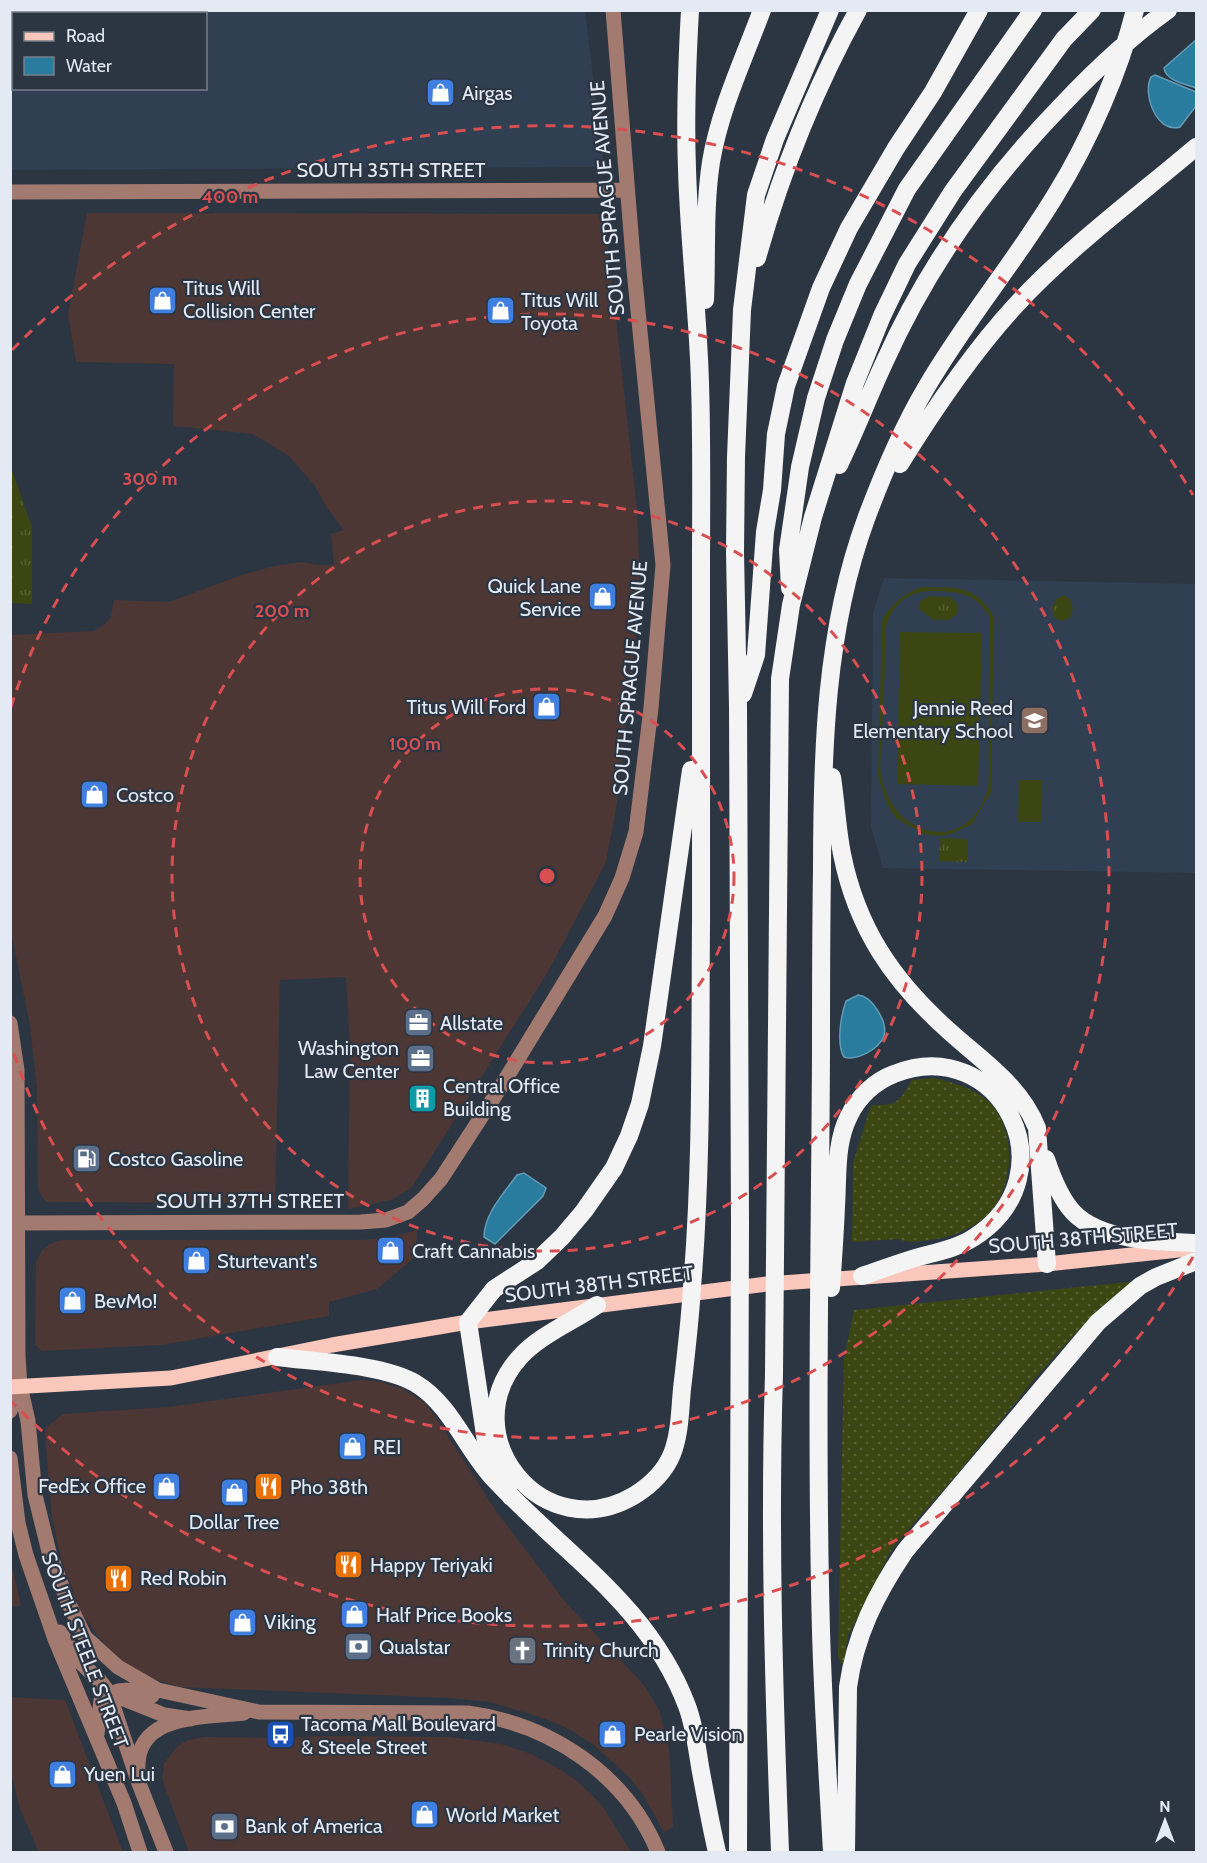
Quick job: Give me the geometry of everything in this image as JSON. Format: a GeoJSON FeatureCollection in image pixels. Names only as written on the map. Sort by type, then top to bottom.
{"type":"FeatureCollection","features":[{"type":"Feature","properties":{"kind":"highway"},"geometry":{"type":"LineString","coordinates":[[690,10],[686,119],[687,174],[700,380]]}},
{"type":"Feature","properties":{"kind":"highway"},"geometry":{"type":"LineString","coordinates":[[597,1305],[537,1342],[522,1354],[504,1382],[498,1400],[496,1420],[497,1436],[504,1455],[524,1485],[562,1507],[582,1510],[604,1508],[623,1502],[654,1480],[672,1454],[679,1418],[695,1252],[699,1177],[702,831],[700,380],[709,181],[711,161],[723,110],[762,10]]}},
{"type":"Feature","properties":{"kind":"highway"},"geometry":{"type":"LineString","coordinates":[[738,1852],[740,1441],[736,457],[742,310],[756,195],[775,139],[830,10]]}},
{"type":"Feature","properties":{"kind":"highway"},"geometry":{"type":"LineString","coordinates":[[742,310],[781,183],[832,58],[858,10]]}},
{"type":"Feature","properties":{"kind":"highway"},"geometry":{"type":"LineString","coordinates":[[738,707],[756,656],[765,531],[772,490],[776,434],[786,386],[821,288],[849,228],[896,148],[933,92],[980,10]]}},
{"type":"Feature","properties":{"kind":"highway"},"geometry":{"type":"LineString","coordinates":[[790,605],[788,550],[800,467],[816,398],[838,331],[858,284],[907,189],[1033,10]]}},
{"type":"Feature","properties":{"kind":"highway"},"geometry":{"type":"LineString","coordinates":[[780,1852],[773,1690],[771,1473],[774,1374],[780,679],[790,605],[813,517],[855,383],[882,316],[907,264],[953,191],[1003,121],[1064,39],[1092,10]]}},
{"type":"Feature","properties":{"kind":"highway"},"geometry":{"type":"LineString","coordinates":[[832,1852],[821,1635],[819,1460],[822,817],[826,737],[835,646],[848,577],[866,519],[907,423],[926,387],[955,342],[1056,195],[1083,144],[1109,85],[1135,10]]}},
{"type":"Feature","properties":{"kind":"highway"},"geometry":{"type":"LineString","coordinates":[[813,517],[861,419],[885,360],[933,271],[960,228],[994,180],[1028,140],[1100,65],[1168,10]]}},
{"type":"Feature","properties":{"kind":"highway"},"geometry":{"type":"LineString","coordinates":[[866,519],[944,397],[981,347],[1016,306],[1075,249],[1197,147]]}},
{"type":"Feature","properties":{"kind":"highway"},"geometry":{"type":"LineString","coordinates":[[511,1497],[496,1472],[487,1448],[468,1322],[494,1289],[537,1261],[584,1211],[614,1168],[629,1136],[640,1104],[652,1046],[690,786],[701,619]]}},
{"type":"Feature","properties":{"kind":"highway"},"geometry":{"type":"LineString","coordinates":[[826,737],[841,853],[854,903],[876,948],[918,1000],[947,1030],[1003,1077],[1015,1090],[1028,1108],[1037,1128],[1056,1185],[1074,1213],[1103,1230],[1126,1237],[1155,1242],[1197,1243]]}},
{"type":"Feature","properties":{"kind":"highway"},"geometry":{"type":"LineString","coordinates":[[819,1460],[839,1148],[848,1117],[859,1100],[879,1082],[912,1068],[925,1066],[951,1069],[975,1078],[998,1096],[1012,1117],[1021,1145],[1017,1187],[1004,1210],[985,1229],[959,1245],[861,1276]]}},
{"type":"Feature","properties":{"kind":"highway"},"geometry":{"type":"LineString","coordinates":[[1037,1128],[1047,1264]]}},
{"type":"Feature","properties":{"kind":"highway"},"geometry":{"type":"LineString","coordinates":[[846,1852],[848,1687],[851,1661],[869,1610],[884,1582],[904,1551],[1098,1322],[1140,1286],[1156,1277],[1197,1261]]}},
{"type":"Feature","properties":{"kind":"highway"},"geometry":{"type":"LineString","coordinates":[[277,1357],[381,1371],[415,1384],[434,1398],[492,1478],[630,1611],[649,1634],[670,1666],[691,1720],[717,1852]]}},
{"type":"Feature","properties":{"kind":"main road","name":"SOUTH 38TH STREET"},"geometry":{"type":"LineString","coordinates":[[15,1387],[171,1378],[332,1345],[468,1322],[766,1284],[1047,1264],[1197,1248]]}},
{"type":"Feature","properties":{"kind":"street","name":"SOUTH SPRAGUE AVENUE"},"geometry":{"type":"LineString","coordinates":[[454,1158],[605,916],[622,878],[636,832],[651,708],[663,566],[627,190],[614,10]]}},
{"type":"Feature","properties":{"kind":"street","name":"SOUTH 35TH STREET"},"geometry":{"type":"LineString","coordinates":[[10,192],[627,190]]}},
{"type":"Feature","properties":{"kind":"street","name":"SOUTH STEELE STREET"},"geometry":{"type":"LineString","coordinates":[[10,1023],[17,1070],[15,1387],[10,1412]]}},
{"type":"Feature","properties":{"kind":"street","name":"SOUTH 37TH STREET"},"geometry":{"type":"LineString","coordinates":[[17,1223],[379,1221],[398,1216],[416,1206],[432,1191],[454,1158]]}},
{"type":"Feature","properties":{"kind":"street","name":"SOUTH STEELE STREET"},"geometry":{"type":"LineString","coordinates":[[15,1387],[28,1421],[35,1495],[44,1534],[166,1852]]}},
{"type":"Feature","properties":{"kind":"street","name":"SOUTH STEELE STREET"},"geometry":{"type":"LineString","coordinates":[[10,1458],[18,1523],[26,1555],[96,1738],[124,1803],[140,1852]]}},
{"type":"Feature","properties":{"kind":"street"},"geometry":{"type":"LineString","coordinates":[[44,1606],[78,1660],[104,1687],[164,1715],[191,1719]]}},
{"type":"Feature","properties":{"kind":"street"},"geometry":{"type":"LineString","coordinates":[[85,1637],[130,1676],[158,1690],[258,1712]]}},
{"type":"Feature","properties":{"kind":"street"},"geometry":{"type":"LineString","coordinates":[[104,1687],[136,1690],[163,1700],[187,1705],[208,1702]]}},
{"type":"Feature","properties":{"kind":"street"},"geometry":{"type":"LineString","coordinates":[[96,1738],[104,1687]]}},
{"type":"Feature","properties":{"kind":"street"},"geometry":{"type":"LineString","coordinates":[[138,1781],[137,1762],[141,1748],[148,1737],[165,1725],[177,1721],[258,1712],[448,1712],[484,1715],[524,1726],[568,1747],[614,1784],[642,1821],[658,1852]]}},
{"type":"Feature","properties":{"kind":"shaded area"},"geometry":{"type":"Polygon","coordinates":[[[10,11],[585,11],[604,167],[11,170],[10,11]]]}},
{"type":"Feature","properties":{"kind":"shaded area"},"geometry":{"type":"Polygon","coordinates":[[[87,213],[601,214],[605,219],[637,509],[640,602],[617,803],[606,862],[549,970],[419,1176],[411,1188],[391,1200],[348,1209],[350,1045],[346,977],[280,980],[275,1203],[46,1202],[38,1190],[37,1089],[30,1025],[10,927],[11,635],[93,631],[103,626],[111,617],[114,600],[169,602],[242,575],[274,566],[302,562],[334,565],[331,534],[344,530],[327,508],[315,486],[289,456],[263,440],[252,434],[173,426],[174,364],[76,362],[68,315],[87,213]]]}},
{"type":"Feature","properties":{"kind":"shaded area","name":"Jennie Reed Elementary School"},"geometry":{"type":"Polygon","coordinates":[[[884,578],[1196,584],[1196,873],[883,868],[871,827],[873,613],[884,578]]]}},
{"type":"Feature","properties":{"kind":"shaded area"},"geometry":{"type":"Polygon","coordinates":[[[417,1230],[416,1256],[377,1289],[329,1302],[329,1316],[161,1345],[42,1351],[35,1345],[36,1262],[42,1250],[61,1240],[360,1240],[389,1238],[417,1230]]]}},
{"type":"Feature","properties":{"kind":"shaded area"},"geometry":{"type":"Polygon","coordinates":[[[361,1380],[381,1382],[403,1389],[425,1403],[496,1511],[567,1604],[644,1685],[659,1710],[669,1749],[673,1827],[664,1832],[642,1793],[627,1775],[594,1745],[567,1728],[540,1717],[490,1702],[450,1698],[180,1687],[148,1677],[120,1660],[99,1638],[80,1610],[61,1558],[52,1517],[46,1428],[63,1414],[168,1407],[361,1380]]]}},
{"type":"Feature","properties":{"kind":"shaded area"},"geometry":{"type":"Polygon","coordinates":[[[11,1562],[21,1606],[11,1606],[11,1562]]]}},
{"type":"Feature","properties":{"kind":"shaded area"},"geometry":{"type":"Polygon","coordinates":[[[11,1697],[65,1700],[123,1852],[39,1852],[20,1809],[11,1771],[11,1697]]]}},
{"type":"Feature","properties":{"kind":"shaded area"},"geometry":{"type":"Polygon","coordinates":[[[204,1737],[450,1737],[501,1744],[531,1754],[561,1770],[593,1796],[605,1810],[631,1852],[189,1852],[162,1779],[164,1763],[178,1746],[188,1740],[204,1737]]]}},
{"type":"Feature","properties":{"kind":"green space"},"geometry":{"type":"Polygon","coordinates":[[[10,464],[32,527],[32,604],[11,603],[10,464]]]}},
{"type":"Feature","properties":{"kind":"green space"},"geometry":{"type":"Polygon","coordinates":[[[945,587],[964,590],[980,599],[994,617],[991,792],[972,824],[951,834],[938,836],[924,834],[896,818],[887,804],[878,776],[882,620],[894,604],[916,589],[945,587]],[[921,592],[900,602],[891,615],[885,632],[880,765],[889,798],[902,815],[917,827],[935,832],[953,830],[968,821],[981,805],[989,782],[990,617],[984,608],[972,598],[958,593],[921,592]]]}},
{"type":"Feature","properties":{"kind":"green space"},"geometry":{"type":"Polygon","coordinates":[[[1064,595],[1070,599],[1073,609],[1070,618],[1061,621],[1054,617],[1052,608],[1056,599],[1064,595]]]}},
{"type":"Feature","properties":{"kind":"green space"},"geometry":{"type":"Polygon","coordinates":[[[929,596],[951,597],[958,605],[958,613],[949,620],[934,620],[920,610],[919,602],[929,596]]]}},
{"type":"Feature","properties":{"kind":"green space"},"geometry":{"type":"Polygon","coordinates":[[[900,632],[982,633],[978,786],[897,784],[900,632]]]}},
{"type":"Feature","properties":{"kind":"green space"},"geometry":{"type":"Polygon","coordinates":[[[1019,780],[1042,780],[1041,822],[1018,822],[1019,780]]]}},
{"type":"Feature","properties":{"kind":"green space"},"geometry":{"type":"Polygon","coordinates":[[[940,838],[968,839],[968,862],[939,861],[940,838]]]}},
{"type":"Feature","properties":{"kind":"green space"},"geometry":{"type":"Polygon","coordinates":[[[934,1078],[957,1084],[979,1094],[1000,1116],[1009,1146],[1007,1179],[1002,1194],[984,1218],[966,1230],[952,1235],[914,1242],[899,1239],[852,1242],[853,1163],[871,1105],[887,1105],[896,1101],[912,1080],[934,1078]]]}},
{"type":"Feature","properties":{"kind":"green space"},"geometry":{"type":"Polygon","coordinates":[[[1137,1281],[1097,1310],[1036,1377],[958,1473],[893,1547],[848,1636],[843,1666],[838,1657],[844,1359],[854,1310],[1137,1281]]]}},
{"type":"Feature","properties":{"kind":"water"},"geometry":{"type":"Polygon","coordinates":[[[1196,40],[1196,88],[1172,79],[1164,68],[1196,40]]]}},
{"type":"Feature","properties":{"kind":"water"},"geometry":{"type":"Polygon","coordinates":[[[1155,75],[1196,92],[1196,106],[1180,127],[1172,128],[1164,125],[1153,111],[1148,93],[1151,77],[1155,75]]]}},
{"type":"Feature","properties":{"kind":"water"},"geometry":{"type":"Polygon","coordinates":[[[858,995],[869,1000],[878,1011],[885,1030],[881,1041],[873,1049],[861,1056],[849,1058],[844,1057],[840,1045],[842,1014],[846,1001],[858,995]]]}},
{"type":"Feature","properties":{"kind":"water"},"geometry":{"type":"Polygon","coordinates":[[[524,1173],[546,1188],[543,1196],[495,1244],[484,1237],[487,1220],[517,1175],[524,1173]]]}},
{"type":"Feature","properties":{"kind":"place","name":"Airgas"},"geometry":{"type":"Point","coordinates":[441,93]}},
{"type":"Feature","properties":{"kind":"place","name":"Titus Will Collision Center"},"geometry":{"type":"Point","coordinates":[162,300]}},
{"type":"Feature","properties":{"kind":"place","name":"Titus Will Toyota"},"geometry":{"type":"Point","coordinates":[500,311]}},
{"type":"Feature","properties":{"kind":"place","name":"Quick Lane Service"},"geometry":{"type":"Point","coordinates":[602,597]}},
{"type":"Feature","properties":{"kind":"place","name":"Titus Will Ford"},"geometry":{"type":"Point","coordinates":[547,707]}},
{"type":"Feature","properties":{"kind":"place","name":"Jennie Reed Elementary School"},"geometry":{"type":"Point","coordinates":[1034,720]}},
{"type":"Feature","properties":{"kind":"place","name":"Costco"},"geometry":{"type":"Point","coordinates":[95,795]}},
{"type":"Feature","properties":{"kind":"place","name":"Allstate"},"geometry":{"type":"Point","coordinates":[419,1023]}},
{"type":"Feature","properties":{"kind":"place","name":"Washington Law Center"},"geometry":{"type":"Point","coordinates":[420,1059]}},
{"type":"Feature","properties":{"kind":"place","name":"Central Office Building"},"geometry":{"type":"Point","coordinates":[422,1098]}},
{"type":"Feature","properties":{"kind":"place","name":"Costco Gasoline"},"geometry":{"type":"Point","coordinates":[87,1159]}},
{"type":"Feature","properties":{"kind":"place","name":"Craft Cannabis"},"geometry":{"type":"Point","coordinates":[391,1251]}},
{"type":"Feature","properties":{"kind":"place","name":"Sturtevant's"},"geometry":{"type":"Point","coordinates":[196,1261]}},
{"type":"Feature","properties":{"kind":"place","name":"BevMo!"},"geometry":{"type":"Point","coordinates":[73,1301]}},
{"type":"Feature","properties":{"kind":"place","name":"REI"},"geometry":{"type":"Point","coordinates":[352,1447]}},
{"type":"Feature","properties":{"kind":"place","name":"FedEx Office"},"geometry":{"type":"Point","coordinates":[167,1486]}},
{"type":"Feature","properties":{"kind":"place","name":"Pho 38th"},"geometry":{"type":"Point","coordinates":[269,1487]}},
{"type":"Feature","properties":{"kind":"place","name":"Dollar Tree"},"geometry":{"type":"Point","coordinates":[234,1492]}},
{"type":"Feature","properties":{"kind":"place","name":"Happy Teriyaki"},"geometry":{"type":"Point","coordinates":[349,1565]}},
{"type":"Feature","properties":{"kind":"place","name":"Red Robin"},"geometry":{"type":"Point","coordinates":[119,1578]}},
{"type":"Feature","properties":{"kind":"place","name":"Half Price Books"},"geometry":{"type":"Point","coordinates":[355,1615]}},
{"type":"Feature","properties":{"kind":"place","name":"Viking"},"geometry":{"type":"Point","coordinates":[243,1622]}},
{"type":"Feature","properties":{"kind":"place","name":"Qualstar"},"geometry":{"type":"Point","coordinates":[358,1647]}},
{"type":"Feature","properties":{"kind":"place","name":"Trinity Church"},"geometry":{"type":"Point","coordinates":[522,1650]}},
{"type":"Feature","properties":{"kind":"place","name":"Pearle Vision"},"geometry":{"type":"Point","coordinates":[613,1734]}},
{"type":"Feature","properties":{"kind":"place","name":"Tacoma Mall Boulevard & Steele Street"},"geometry":{"type":"Point","coordinates":[280,1735]}},
{"type":"Feature","properties":{"kind":"place","name":"Yuen Lui"},"geometry":{"type":"Point","coordinates":[63,1774]}},
{"type":"Feature","properties":{"kind":"place","name":"World Market"},"geometry":{"type":"Point","coordinates":[425,1815]}},
{"type":"Feature","properties":{"kind":"place","name":"Bank of America"},"geometry":{"type":"Point","coordinates":[224,1826]}}]}
